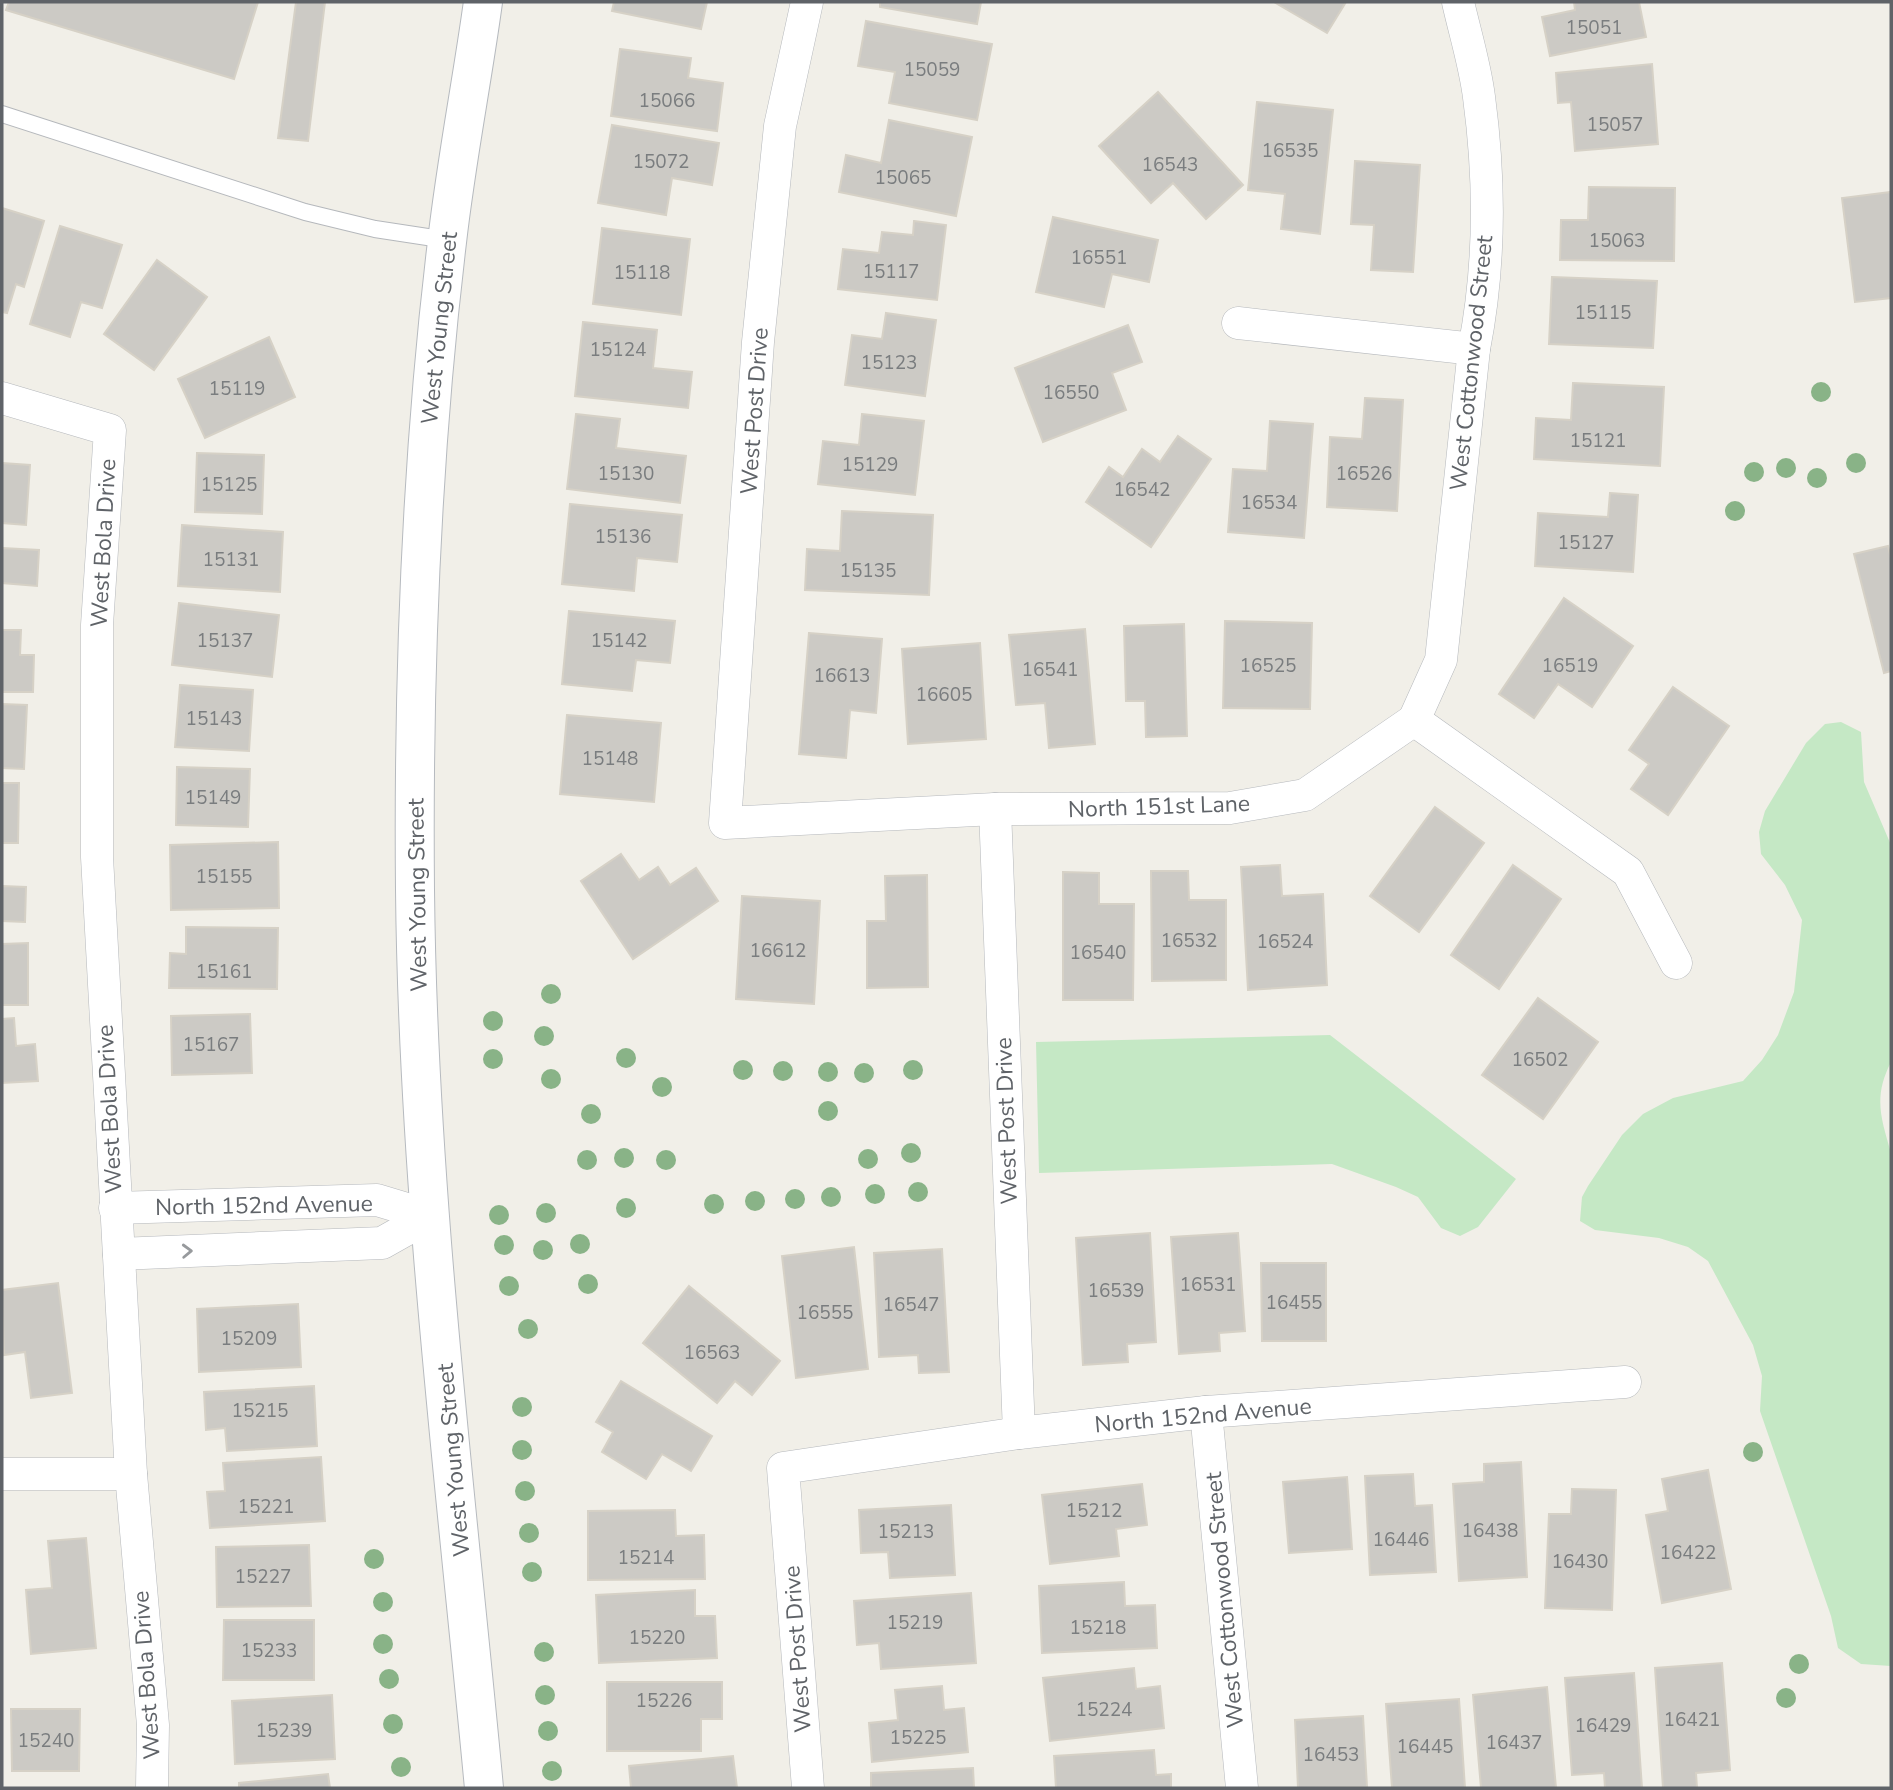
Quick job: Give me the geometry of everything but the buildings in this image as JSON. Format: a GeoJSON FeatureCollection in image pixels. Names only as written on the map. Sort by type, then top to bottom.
{"type":"FeatureCollection","features":[{"type":"Feature","properties":{"kind":"street","name":"West Young Street"},"geometry":{"type":"LineString","coordinates":[[483,2],[447,240],[429,429],[417,653],[416,925],[425,1162],[484,1788]]}},
{"type":"Feature","properties":{"kind":"street","name":"West Post Drive"},"geometry":{"type":"LineString","coordinates":[[725,823],[758,342],[780,126],[807,2]]}},
{"type":"Feature","properties":{"kind":"street","name":"West Cottonwood Street"},"geometry":{"type":"LineString","coordinates":[[1414,720],[1441,660],[1474,349],[1482,309],[1488,173],[1479,93],[1458,2]]}},
{"type":"Feature","properties":{"kind":"street"},"geometry":{"type":"LineString","coordinates":[[1238,323],[1474,349]]}},
{"type":"Feature","properties":{"kind":"street","name":"West Bola Drive"},"geometry":{"type":"LineString","coordinates":[[2,398],[110,430],[97,625],[97,857],[114,1208],[131,1474],[153,1725],[152,1788]]}},
{"type":"Feature","properties":{"kind":"street","name":"North 151st Lane"},"geometry":{"type":"LineString","coordinates":[[725,823],[995,809],[1230,808],[1305,795],[1414,720]]}},
{"type":"Feature","properties":{"kind":"street"},"geometry":{"type":"LineString","coordinates":[[1414,720],[1628,872],[1676,963]]}},
{"type":"Feature","properties":{"kind":"street","name":"West Post Drive"},"geometry":{"type":"LineString","coordinates":[[995,809],[1019,1433]]}},
{"type":"Feature","properties":{"kind":"street","name":"North 152nd Avenue"},"geometry":{"type":"LineString","coordinates":[[114,1208],[377,1200],[430,1216]]}},
{"type":"Feature","properties":{"kind":"street","name":"North 152nd Avenue"},"geometry":{"type":"LineString","coordinates":[[119,1254],[382,1243],[430,1216]]}},
{"type":"Feature","properties":{"kind":"street","name":"North 152nd Avenue"},"geometry":{"type":"LineString","coordinates":[[783,1468],[1019,1433],[1206,1412],[1625,1382]]}},
{"type":"Feature","properties":{"kind":"street","name":"West Cottonwood Street"},"geometry":{"type":"LineString","coordinates":[[1206,1412],[1242,1788]]}},
{"type":"Feature","properties":{"kind":"street","name":"West Post Drive"},"geometry":{"type":"LineString","coordinates":[[783,1468],[808,1788]]}},
{"type":"Feature","properties":{"kind":"street"},"geometry":{"type":"LineString","coordinates":[[2,1474],[131,1474]]}},
{"type":"Feature","properties":{"kind":"lane"},"geometry":{"type":"LineString","coordinates":[[2,114],[305,212],[375,229],[447,240]]}},
{"type":"Feature","properties":{"kind":"green space"},"geometry":{"type":"Polygon","coordinates":[[[1841,722],[1861,732],[1864,782],[1891,845],[1891,1062],[1880,1097],[1891,1153],[1891,1666],[1861,1664],[1838,1648],[1831,1616],[1760,1411],[1762,1376],[1753,1345],[1708,1261],[1688,1247],[1659,1238],[1595,1230],[1580,1221],[1582,1197],[1588,1186],[1622,1135],[1643,1114],[1673,1098],[1743,1081],[1762,1060],[1778,1035],[1794,992],[1802,920],[1785,885],[1761,854],[1759,832],[1765,811],[1806,743],[1825,724],[1841,722]]]}},
{"type":"Feature","properties":{"kind":"green space"},"geometry":{"type":"Polygon","coordinates":[[[1330,1035],[1516,1179],[1478,1227],[1460,1236],[1441,1228],[1418,1197],[1332,1164],[1039,1173],[1036,1042],[1330,1035]]]}}]}
